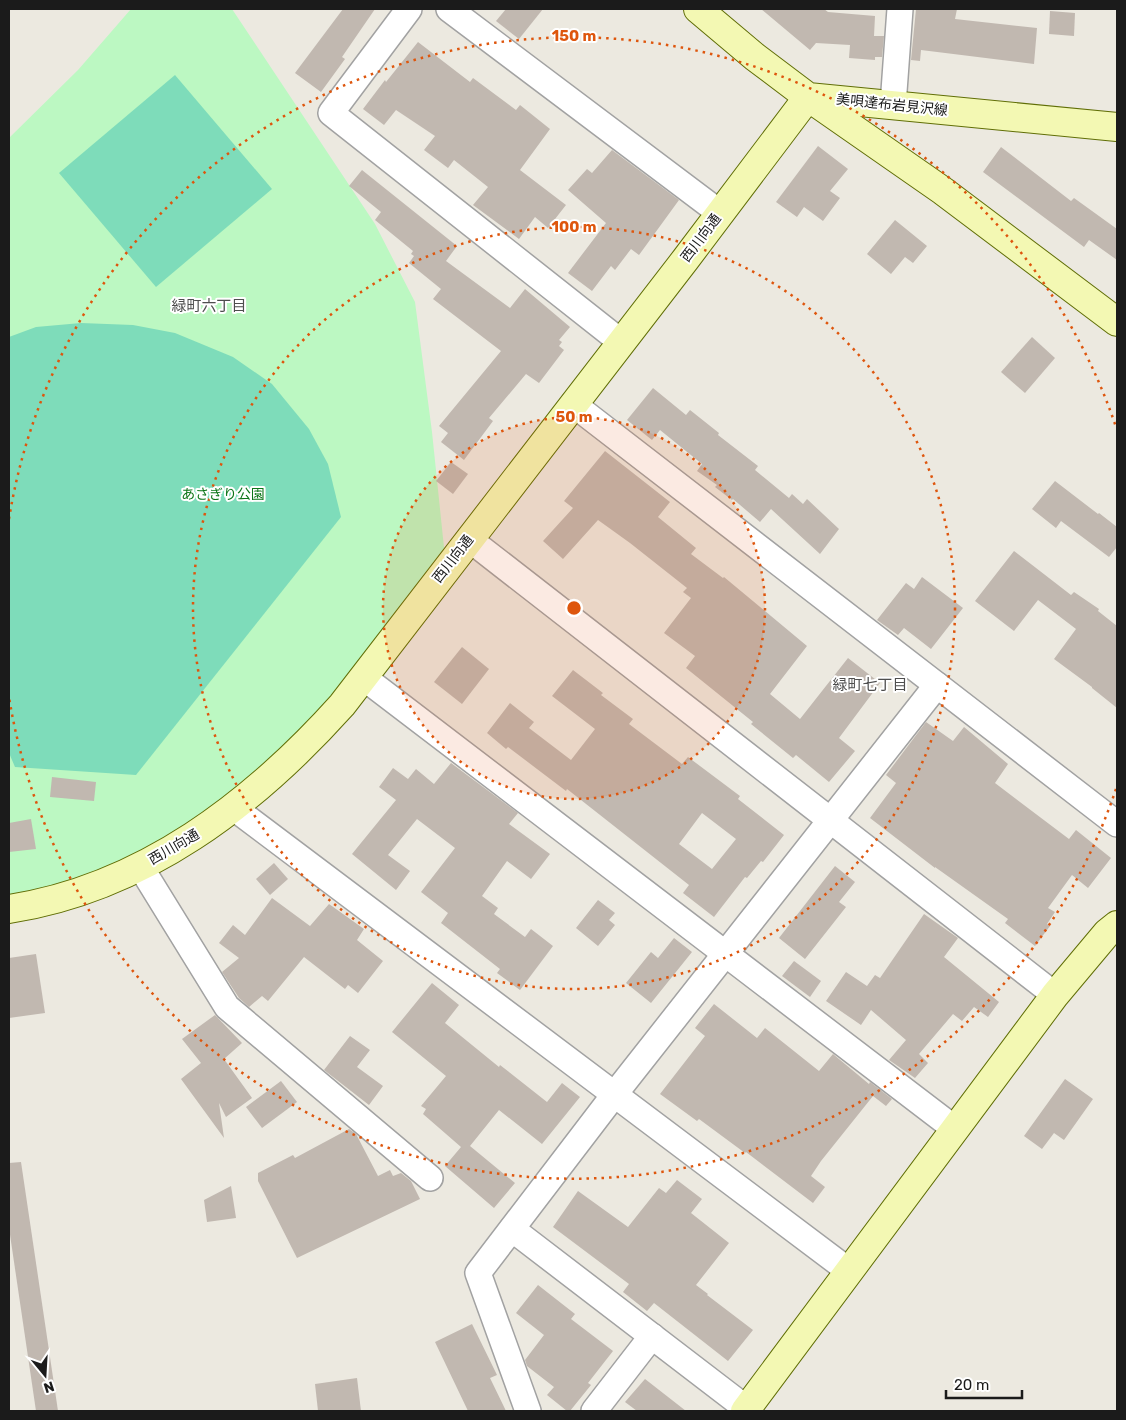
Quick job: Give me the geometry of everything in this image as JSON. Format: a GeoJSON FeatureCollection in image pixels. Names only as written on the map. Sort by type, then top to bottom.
{"type":"FeatureCollection","features":[{"type":"Feature","properties":{"kind":"street"},"geometry":{"type":"LineString","coordinates":[[408,9],[331,113],[621,342]]}},
{"type":"Feature","properties":{"kind":"street"},"geometry":{"type":"LineString","coordinates":[[449,9],[720,214]]}},
{"type":"Feature","properties":{"kind":"street"},"geometry":{"type":"LineString","coordinates":[[698,9],[755,57],[808,97],[943,191],[1117,322]]}},
{"type":"Feature","properties":{"kind":"street"},"geometry":{"type":"LineString","coordinates":[[893,105],[900,9]]}},
{"type":"Feature","properties":{"kind":"street","name":"西川向通"},"geometry":{"type":"LineString","coordinates":[[9,909],[62,897],[140,866],[198,833],[234,808],[314,736],[342,705],[808,97]]}},
{"type":"Feature","properties":{"kind":"street","name":"美唄達布岩見沢線"},"geometry":{"type":"LineString","coordinates":[[808,97],[1117,127]]}},
{"type":"Feature","properties":{"kind":"street"},"geometry":{"type":"LineString","coordinates":[[573,404],[1117,824]]}},
{"type":"Feature","properties":{"kind":"street"},"geometry":{"type":"LineString","coordinates":[[469,539],[1054,995]]}},
{"type":"Feature","properties":{"kind":"street"},"geometry":{"type":"LineString","coordinates":[[363,677],[955,1129]]}},
{"type":"Feature","properties":{"kind":"street"},"geometry":{"type":"LineString","coordinates":[[528,1411],[478,1273],[614,1095],[937,685]]}},
{"type":"Feature","properties":{"kind":"street"},"geometry":{"type":"LineString","coordinates":[[234,808],[849,1271]]}},
{"type":"Feature","properties":{"kind":"street"},"geometry":{"type":"LineString","coordinates":[[140,866],[227,1007],[430,1178]]}},
{"type":"Feature","properties":{"kind":"street"},"geometry":{"type":"LineString","coordinates":[[512,1229],[746,1410],[1054,995],[1107,933],[1117,925]]}},
{"type":"Feature","properties":{"kind":"street"},"geometry":{"type":"LineString","coordinates":[[594,1411],[652,1336]]}},
{"type":"Feature","properties":{"kind":"green space","name":"あさぎり公園"},"geometry":{"type":"Polygon","coordinates":[[[131,9],[232,9],[375,224],[415,302],[432,432],[445,557],[292,745],[169,840],[94,875],[9,900],[9,138],[78,70],[131,9]]]}},
{"type":"Feature","properties":{"kind":"green space"},"geometry":{"type":"Polygon","coordinates":[[[175,75],[272,189],[156,287],[59,173],[175,75]]]}},
{"type":"Feature","properties":{"kind":"green space"},"geometry":{"type":"Polygon","coordinates":[[[81,323],[133,325],[175,333],[233,357],[272,384],[309,429],[328,464],[341,517],[136,775],[15,767],[9,753],[9,337],[36,327],[81,323]]]}},
{"type":"Feature","properties":{"kind":"building"},"geometry":{"type":"Polygon","coordinates":[[[343,9],[375,9],[342,57],[345,59],[321,92],[295,73],[343,9]]]}},
{"type":"Feature","properties":{"kind":"building"},"geometry":{"type":"Polygon","coordinates":[[[506,9],[543,9],[519,39],[496,21],[506,9]]]}},
{"type":"Feature","properties":{"kind":"building"},"geometry":{"type":"Polygon","coordinates":[[[761,9],[824,9],[828,12],[875,16],[874,36],[884,36],[882,57],[875,57],[875,60],[849,58],[850,45],[816,43],[810,50],[761,9]]]}},
{"type":"Feature","properties":{"kind":"building"},"geometry":{"type":"Polygon","coordinates":[[[916,9],[957,9],[955,19],[1037,28],[1034,64],[921,50],[920,61],[911,60],[916,9]]]}},
{"type":"Feature","properties":{"kind":"building"},"geometry":{"type":"Polygon","coordinates":[[[1050,11],[1075,13],[1074,36],[1049,34],[1050,11]]]}},
{"type":"Feature","properties":{"kind":"building"},"geometry":{"type":"Polygon","coordinates":[[[418,42],[470,82],[473,78],[516,110],[520,105],[550,129],[520,170],[566,205],[548,228],[535,217],[519,239],[473,205],[488,187],[454,160],[448,168],[424,150],[435,136],[396,110],[384,125],[363,109],[418,42]]]}},
{"type":"Feature","properties":{"kind":"building"},"geometry":{"type":"Polygon","coordinates":[[[818,146],[848,169],[830,191],[840,198],[823,221],[804,207],[797,217],[776,202],[818,146]]]}},
{"type":"Feature","properties":{"kind":"building"},"geometry":{"type":"Polygon","coordinates":[[[1001,147],[1071,201],[1074,198],[1117,229],[1117,260],[1089,240],[1084,247],[983,172],[1001,147]]]}},
{"type":"Feature","properties":{"kind":"building"},"geometry":{"type":"Polygon","coordinates":[[[612,150],[679,200],[639,255],[631,249],[615,270],[611,266],[592,291],[568,273],[606,223],[568,190],[587,169],[592,173],[612,150]]]}},
{"type":"Feature","properties":{"kind":"building"},"geometry":{"type":"Polygon","coordinates":[[[362,170],[457,246],[446,261],[510,308],[525,289],[570,327],[559,340],[562,342],[559,346],[564,350],[539,383],[526,374],[489,418],[493,421],[464,460],[441,442],[448,433],[439,426],[501,351],[433,299],[441,289],[409,263],[414,256],[411,254],[413,251],[375,220],[381,212],[349,186],[362,170]]]}},
{"type":"Feature","properties":{"kind":"building"},"geometry":{"type":"Polygon","coordinates":[[[895,220],[927,246],[913,263],[905,257],[891,274],[867,254],[895,220]]]}},
{"type":"Feature","properties":{"kind":"building"},"geometry":{"type":"Polygon","coordinates":[[[1032,337],[1055,358],[1025,393],[1001,372],[1032,337]]]}},
{"type":"Feature","properties":{"kind":"building"},"geometry":{"type":"Polygon","coordinates":[[[653,388],[686,415],[690,410],[719,433],[718,435],[758,466],[755,470],[789,498],[792,494],[803,504],[807,499],[839,529],[820,554],[771,509],[760,522],[733,499],[715,487],[717,485],[697,471],[702,464],[660,430],[652,440],[627,420],[653,388]]]}},
{"type":"Feature","properties":{"kind":"building"},"geometry":{"type":"Polygon","coordinates":[[[605,451],[670,502],[658,517],[696,548],[691,554],[724,577],[807,646],[770,694],[800,719],[848,658],[880,683],[839,738],[855,751],[829,782],[796,755],[793,758],[751,724],[753,722],[686,668],[695,656],[664,633],[691,598],[683,592],[687,588],[598,520],[563,559],[543,541],[573,508],[564,501],[605,451]]]}},
{"type":"Feature","properties":{"kind":"building"},"geometry":{"type":"Polygon","coordinates":[[[451,462],[468,474],[453,494],[436,481],[451,462]]]}},
{"type":"Feature","properties":{"kind":"building"},"geometry":{"type":"Polygon","coordinates":[[[1055,481],[1117,527],[1117,547],[1109,557],[1061,521],[1056,528],[1032,509],[1055,481]]]}},
{"type":"Feature","properties":{"kind":"building"},"geometry":{"type":"Polygon","coordinates":[[[1014,551],[1071,595],[1074,592],[1099,609],[1098,611],[1117,626],[1117,708],[1054,659],[1076,629],[1038,600],[1014,631],[975,601],[1014,551]]]}},
{"type":"Feature","properties":{"kind":"building"},"geometry":{"type":"Polygon","coordinates":[[[922,577],[963,608],[931,649],[904,628],[898,635],[877,620],[906,583],[914,589],[922,577]]]}},
{"type":"Feature","properties":{"kind":"building"},"geometry":{"type":"Polygon","coordinates":[[[462,647],[489,669],[462,704],[434,682],[462,647]]]}},
{"type":"Feature","properties":{"kind":"building"},"geometry":{"type":"Polygon","coordinates":[[[573,670],[603,693],[601,695],[633,719],[629,724],[682,764],[688,757],[740,796],[738,799],[784,835],[763,862],[761,861],[747,878],[745,877],[714,917],[683,893],[689,885],[567,789],[566,791],[508,747],[506,749],[487,733],[510,703],[534,722],[529,728],[571,760],[595,729],[552,696],[573,670]],[[702,813],[679,844],[712,869],[736,839],[702,813]]]}},
{"type":"Feature","properties":{"kind":"building"},"geometry":{"type":"Polygon","coordinates":[[[926,722],[953,741],[964,727],[1008,764],[995,783],[1069,839],[1076,830],[1111,858],[1088,888],[1072,875],[1048,908],[1055,912],[1047,924],[1050,926],[1035,946],[1005,923],[1008,919],[935,868],[870,818],[896,783],[886,775],[926,722]]]}},
{"type":"Feature","properties":{"kind":"building"},"geometry":{"type":"Polygon","coordinates":[[[451,763],[518,813],[509,824],[550,854],[531,879],[507,861],[482,896],[498,908],[494,914],[525,937],[531,929],[553,946],[520,990],[497,973],[500,969],[441,923],[448,913],[421,892],[455,848],[417,819],[388,855],[410,871],[396,890],[352,854],[396,800],[379,787],[393,768],[408,779],[416,769],[434,784],[451,763]]]}},
{"type":"Feature","properties":{"kind":"building"},"geometry":{"type":"Polygon","coordinates":[[[52,777],[96,782],[94,801],[50,797],[52,777]]]}},
{"type":"Feature","properties":{"kind":"building"},"geometry":{"type":"Polygon","coordinates":[[[31,819],[36,849],[9,852],[9,823],[31,819]]]}},
{"type":"Feature","properties":{"kind":"building"},"geometry":{"type":"Polygon","coordinates":[[[274,863],[288,879],[270,895],[256,879],[274,863]]]}},
{"type":"Feature","properties":{"kind":"building"},"geometry":{"type":"Polygon","coordinates":[[[835,866],[855,882],[839,902],[846,907],[805,959],[779,938],[835,866]]]}},
{"type":"Feature","properties":{"kind":"building"},"geometry":{"type":"Polygon","coordinates":[[[272,898],[310,926],[329,904],[364,929],[357,940],[383,961],[358,993],[348,985],[345,989],[304,957],[268,1001],[262,996],[249,1007],[239,998],[222,972],[239,958],[219,943],[233,925],[245,935],[272,898]]]}},
{"type":"Feature","properties":{"kind":"building"},"geometry":{"type":"Polygon","coordinates":[[[598,900],[615,913],[609,920],[615,925],[598,946],[576,928],[598,900]]]}},
{"type":"Feature","properties":{"kind":"building"},"geometry":{"type":"Polygon","coordinates":[[[924,914],[958,938],[944,957],[999,1002],[988,1017],[974,1007],[962,1021],[953,1014],[919,1054],[928,1063],[915,1078],[889,1060],[906,1040],[871,1010],[861,1025],[826,1001],[846,972],[867,986],[875,975],[880,978],[924,914]]]}},
{"type":"Feature","properties":{"kind":"building"},"geometry":{"type":"Polygon","coordinates":[[[674,938],[692,952],[651,1003],[626,983],[651,952],[658,958],[674,938]]]}},
{"type":"Feature","properties":{"kind":"building"},"geometry":{"type":"Polygon","coordinates":[[[36,954],[45,1013],[9,1018],[9,958],[36,954]]]}},
{"type":"Feature","properties":{"kind":"building"},"geometry":{"type":"Polygon","coordinates":[[[794,961],[821,981],[810,997],[782,976],[794,961]]]}},
{"type":"Feature","properties":{"kind":"building"},"geometry":{"type":"Polygon","coordinates":[[[432,983],[459,1005],[445,1023],[499,1067],[500,1065],[547,1102],[562,1083],[580,1097],[542,1144],[499,1110],[470,1146],[515,1183],[494,1208],[445,1166],[461,1147],[423,1114],[426,1109],[421,1106],[446,1076],[392,1032],[432,983]]]}},
{"type":"Feature","properties":{"kind":"building"},"geometry":{"type":"Polygon","coordinates":[[[714,1004],[757,1038],[765,1028],[819,1071],[833,1054],[869,1084],[870,1082],[892,1099],[886,1106],[873,1096],[821,1161],[811,1176],[825,1187],[813,1203],[746,1152],[699,1119],[697,1121],[660,1094],[705,1036],[695,1028],[714,1004]]]}},
{"type":"Feature","properties":{"kind":"building"},"geometry":{"type":"Polygon","coordinates":[[[215,1015],[242,1043],[224,1059],[252,1098],[226,1117],[219,1103],[224,1138],[181,1079],[201,1063],[182,1039],[215,1015]]]}},
{"type":"Feature","properties":{"kind":"building"},"geometry":{"type":"Polygon","coordinates":[[[350,1036],[370,1050],[357,1067],[383,1086],[369,1105],[324,1070],[350,1036]]]}},
{"type":"Feature","properties":{"kind":"building"},"geometry":{"type":"Polygon","coordinates":[[[1065,1079],[1093,1099],[1064,1140],[1054,1133],[1042,1149],[1024,1136],[1065,1079]]]}},
{"type":"Feature","properties":{"kind":"building"},"geometry":{"type":"Polygon","coordinates":[[[281,1081],[297,1102],[262,1128],[246,1107],[281,1081]]]}},
{"type":"Feature","properties":{"kind":"building"},"geometry":{"type":"Polygon","coordinates":[[[349,1129],[356,1134],[378,1176],[390,1170],[393,1176],[401,1173],[411,1181],[420,1199],[297,1258],[258,1181],[258,1173],[293,1155],[295,1158],[349,1129]]]}},
{"type":"Feature","properties":{"kind":"building"},"geometry":{"type":"Polygon","coordinates":[[[21,1162],[58,1411],[36,1411],[9,1228],[9,1163],[21,1162]]]}},
{"type":"Feature","properties":{"kind":"building"},"geometry":{"type":"Polygon","coordinates":[[[677,1180],[702,1199],[691,1213],[729,1243],[696,1285],[753,1330],[728,1361],[654,1303],[647,1311],[623,1292],[629,1284],[553,1227],[578,1191],[628,1227],[659,1188],[666,1193],[677,1180]]]}},
{"type":"Feature","properties":{"kind":"building"},"geometry":{"type":"Polygon","coordinates":[[[231,1186],[236,1218],[207,1222],[204,1200],[231,1186]]]}},
{"type":"Feature","properties":{"kind":"building"},"geometry":{"type":"Polygon","coordinates":[[[538,1285],[575,1314],[571,1319],[613,1351],[588,1383],[591,1385],[570,1411],[567,1411],[547,1395],[554,1387],[527,1366],[525,1360],[544,1335],[516,1313],[538,1285]]]}},
{"type":"Feature","properties":{"kind":"building"},"geometry":{"type":"Polygon","coordinates":[[[472,1324],[497,1375],[490,1378],[506,1411],[468,1411],[435,1342],[472,1324]]]}},
{"type":"Feature","properties":{"kind":"building"},"geometry":{"type":"Polygon","coordinates":[[[357,1378],[361,1411],[318,1411],[315,1384],[357,1378]]]}},
{"type":"Feature","properties":{"kind":"building"},"geometry":{"type":"Polygon","coordinates":[[[645,1379],[686,1411],[637,1411],[625,1402],[645,1379]]]}},
{"type":"Feature","properties":{"kind":"district","name":"緑町六丁目"},"geometry":{"type":"Point","coordinates":[209,306]}},
{"type":"Feature","properties":{"kind":"district","name":"緑町七丁目"},"geometry":{"type":"Point","coordinates":[870,685]}}]}
